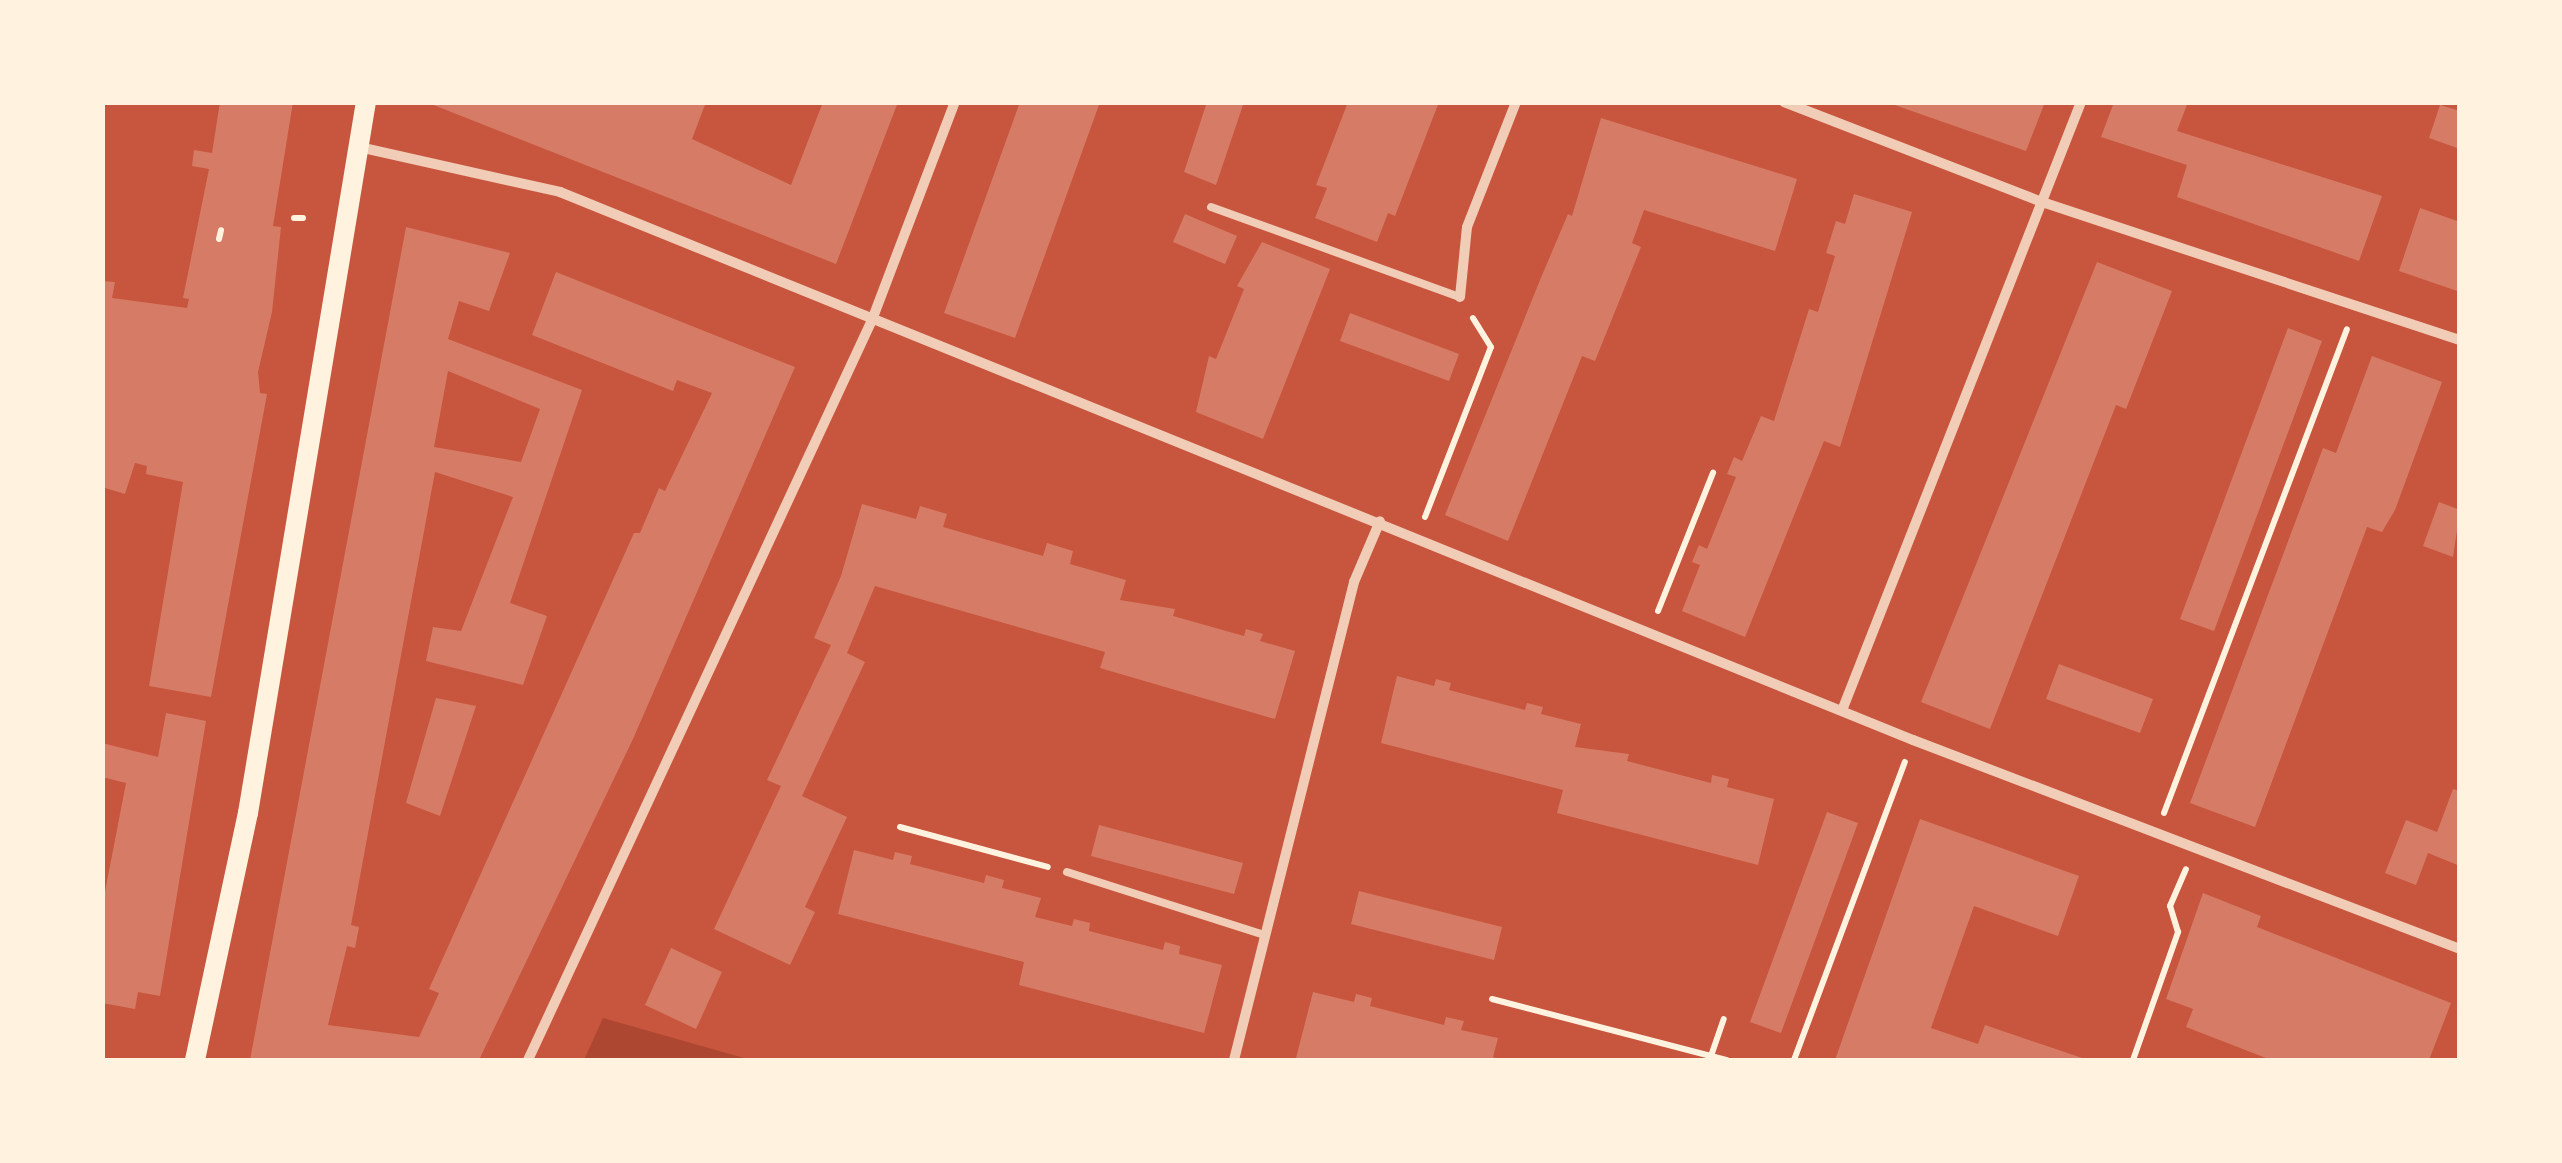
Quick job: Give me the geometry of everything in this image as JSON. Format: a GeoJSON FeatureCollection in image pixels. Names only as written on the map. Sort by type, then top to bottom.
{"type":"FeatureCollection","features":[{"type":"Feature","properties":{"kind":"main road"},"geometry":{"type":"LineString","coordinates":[[195,1060],[248,812],[366,102]]}},
{"type":"Feature","properties":{"kind":"street"},"geometry":{"type":"LineString","coordinates":[[528,1060],[872,320],[956,102]]}},
{"type":"Feature","properties":{"kind":"street"},"geometry":{"type":"LineString","coordinates":[[1460,298],[1467,227],[1516,102]]}},
{"type":"Feature","properties":{"kind":"street"},"geometry":{"type":"LineString","coordinates":[[1784,102],[2038,201],[2460,340]]}},
{"type":"Feature","properties":{"kind":"street"},"geometry":{"type":"LineString","coordinates":[[1843,708],[2038,201],[2081,102]]}},
{"type":"Feature","properties":{"kind":"street"},"geometry":{"type":"LineString","coordinates":[[359,147],[560,192],[1843,708],[1913,740],[2460,949]]}},
{"type":"Feature","properties":{"kind":"street"},"geometry":{"type":"LineString","coordinates":[[1234,1060],[1354,582],[1380,521]]}},
{"type":"Feature","properties":{"kind":"lane"},"geometry":{"type":"LineString","coordinates":[[1211,206],[1460,298]]}},
{"type":"Feature","properties":{"kind":"lane"},"geometry":{"type":"LineString","coordinates":[[1067,872],[1265,934]]}},
{"type":"Feature","properties":{"kind":"path"},"geometry":{"type":"LineString","coordinates":[[1418,537],[1492,347],[1460,298]]}},
{"type":"Feature","properties":{"kind":"path"},"geometry":{"type":"LineString","coordinates":[[2157,833],[2356,307]]}},
{"type":"Feature","properties":{"kind":"path"},"geometry":{"type":"LineString","coordinates":[[1650,630],[1713,473]]}},
{"type":"Feature","properties":{"kind":"path"},"geometry":{"type":"LineString","coordinates":[[1794,1060],[1913,740]]}},
{"type":"Feature","properties":{"kind":"path"},"geometry":{"type":"LineString","coordinates":[[900,827],[1067,872]]}},
{"type":"Feature","properties":{"kind":"path"},"geometry":{"type":"LineString","coordinates":[[2134,1060],[2178,932],[2170,906],[2194,847]]}},
{"type":"Feature","properties":{"kind":"path"},"geometry":{"type":"LineString","coordinates":[[1492,999],[1727,1060]]}},
{"type":"Feature","properties":{"kind":"path"},"geometry":{"type":"LineString","coordinates":[[1711,1056],[1724,1019]]}},
{"type":"Feature","properties":{"kind":"shaded area"},"geometry":{"type":"Polygon","coordinates":[[[603,1018],[751,1060],[584,1060],[603,1018]]]}},
{"type":"Feature","properties":{"kind":"building"},"geometry":{"type":"Polygon","coordinates":[[[220,102],[293,102],[273,226],[281,227],[272,312],[258,372],[260,393],[267,394],[211,697],[149,686],[183,482],[146,474],[147,466],[135,463],[125,494],[102,487],[102,281],[115,282],[112,298],[187,308],[189,299],[183,298],[209,169],[192,166],[194,150],[212,153],[220,102]]]}},
{"type":"Feature","properties":{"kind":"building"},"geometry":{"type":"Polygon","coordinates":[[[426,102],[706,102],[692,139],[791,185],[823,102],[898,102],[836,264],[426,102]]]}},
{"type":"Feature","properties":{"kind":"building"},"geometry":{"type":"Polygon","coordinates":[[[1020,102],[1100,102],[1015,338],[944,313],[1020,102]]]}},
{"type":"Feature","properties":{"kind":"building"},"geometry":{"type":"Polygon","coordinates":[[[1207,102],[1244,102],[1216,185],[1184,172],[1207,102]]]}},
{"type":"Feature","properties":{"kind":"building"},"geometry":{"type":"Polygon","coordinates":[[[1348,102],[1439,102],[1395,216],[1388,213],[1377,242],[1315,218],[1327,188],[1316,185],[1348,102]]]}},
{"type":"Feature","properties":{"kind":"building"},"geometry":{"type":"Polygon","coordinates":[[[1886,102],[2045,102],[2026,151],[1886,102]]]}},
{"type":"Feature","properties":{"kind":"building"},"geometry":{"type":"Polygon","coordinates":[[[2114,102],[2188,102],[2177,131],[2382,196],[2359,261],[2177,197],[2187,165],[2101,137],[2114,102]]]}},
{"type":"Feature","properties":{"kind":"building"},"geometry":{"type":"Polygon","coordinates":[[[2440,105],[2460,111],[2460,149],[2429,138],[2440,105]]]}},
{"type":"Feature","properties":{"kind":"building"},"geometry":{"type":"Polygon","coordinates":[[[1601,118],[1797,179],[1775,251],[1644,210],[1632,243],[1641,247],[1595,361],[1582,356],[1508,541],[1445,515],[1568,214],[1572,216],[1601,118]]]}},
{"type":"Feature","properties":{"kind":"building"},"geometry":{"type":"Polygon","coordinates":[[[1854,194],[1912,212],[1840,447],[1824,441],[1745,637],[1682,611],[1700,565],[1692,562],[1699,545],[1707,549],[1736,477],[1727,474],[1734,457],[1742,461],[1761,416],[1774,421],[1809,309],[1818,312],[1835,256],[1826,253],[1836,221],[1845,224],[1854,194]]]}},
{"type":"Feature","properties":{"kind":"building"},"geometry":{"type":"Polygon","coordinates":[[[2420,208],[2460,222],[2460,292],[2399,271],[2420,208]]]}},
{"type":"Feature","properties":{"kind":"building"},"geometry":{"type":"Polygon","coordinates":[[[1185,214],[1237,236],[1225,264],[1173,242],[1185,214]]]}},
{"type":"Feature","properties":{"kind":"building"},"geometry":{"type":"Polygon","coordinates":[[[406,227],[510,253],[489,311],[459,301],[448,339],[582,390],[510,603],[547,616],[523,685],[426,661],[433,627],[461,631],[513,497],[435,472],[351,925],[359,927],[355,948],[347,946],[328,1025],[419,1037],[439,993],[429,989],[634,533],[640,533],[659,488],[665,491],[712,393],[677,380],[673,391],[532,335],[556,272],[795,367],[633,739],[479,1060],[250,1060],[406,227]],[[448,371],[434,447],[521,462],[540,409],[448,371]]]}},
{"type":"Feature","properties":{"kind":"building"},"geometry":{"type":"Polygon","coordinates":[[[1262,242],[1330,269],[1263,439],[1196,412],[1209,356],[1216,359],[1244,289],[1237,286],[1262,242]]]}},
{"type":"Feature","properties":{"kind":"building"},"geometry":{"type":"Polygon","coordinates":[[[2097,262],[2172,291],[2126,409],[2116,405],[1990,729],[1921,702],[2097,262]]]}},
{"type":"Feature","properties":{"kind":"building"},"geometry":{"type":"Polygon","coordinates":[[[1350,313],[1459,354],[1449,381],[1340,341],[1350,313]]]}},
{"type":"Feature","properties":{"kind":"building"},"geometry":{"type":"Polygon","coordinates":[[[2288,328],[2322,341],[2214,631],[2180,619],[2288,328]]]}},
{"type":"Feature","properties":{"kind":"building"},"geometry":{"type":"Polygon","coordinates":[[[2372,356],[2442,382],[2395,510],[2382,532],[2367,527],[2255,827],[2190,803],[2323,448],[2336,453],[2372,356]]]}},
{"type":"Feature","properties":{"kind":"building"},"geometry":{"type":"Polygon","coordinates":[[[2439,502],[2460,510],[2453,557],[2423,546],[2439,502]]]}},
{"type":"Feature","properties":{"kind":"building"},"geometry":{"type":"Polygon","coordinates":[[[862,504],[916,519],[920,506],[947,514],[943,527],[1043,556],[1047,543],[1073,551],[1070,564],[1126,580],[1120,600],[1175,609],[1173,616],[1244,636],[1246,629],[1263,634],[1260,641],[1295,651],[1275,719],[1100,668],[1105,652],[875,586],[847,653],[865,662],[802,796],[847,817],[805,907],[815,912],[790,965],[714,929],[781,786],[767,780],[831,645],[814,638],[841,576],[862,504]]]}},
{"type":"Feature","properties":{"kind":"building"},"geometry":{"type":"Polygon","coordinates":[[[2059,664],[2153,699],[2140,733],[2046,699],[2059,664]]]}},
{"type":"Feature","properties":{"kind":"building"},"geometry":{"type":"Polygon","coordinates":[[[1397,676],[1434,686],[1436,679],[1451,683],[1449,690],[1525,710],[1527,703],[1543,707],[1541,714],[1581,724],[1575,747],[1629,754],[1627,761],[1711,783],[1712,775],[1729,779],[1727,787],[1774,799],[1758,865],[1557,813],[1563,790],[1381,743],[1397,676]]]}},
{"type":"Feature","properties":{"kind":"building"},"geometry":{"type":"Polygon","coordinates":[[[436,698],[476,706],[440,816],[406,803],[436,698]]]}},
{"type":"Feature","properties":{"kind":"building"},"geometry":{"type":"Polygon","coordinates":[[[166,713],[206,721],[160,996],[138,992],[135,1009],[102,1003],[102,907],[126,783],[102,777],[102,743],[158,757],[166,713]]]}},
{"type":"Feature","properties":{"kind":"building"},"geometry":{"type":"Polygon","coordinates":[[[2453,789],[2460,791],[2460,866],[2428,853],[2416,885],[2385,873],[2406,820],[2437,832],[2453,789]]]}},
{"type":"Feature","properties":{"kind":"building"},"geometry":{"type":"Polygon","coordinates":[[[1827,812],[1858,823],[1781,1033],[1750,1022],[1827,812]]]}},
{"type":"Feature","properties":{"kind":"building"},"geometry":{"type":"Polygon","coordinates":[[[1920,819],[2079,876],[2058,936],[1974,906],[1931,1028],[1978,1044],[1985,1025],[2088,1060],[1835,1060],[1920,819]]]}},
{"type":"Feature","properties":{"kind":"building"},"geometry":{"type":"Polygon","coordinates":[[[1099,825],[1243,863],[1234,894],[1091,856],[1099,825]]]}},
{"type":"Feature","properties":{"kind":"building"},"geometry":{"type":"Polygon","coordinates":[[[854,850],[893,860],[895,852],[912,856],[910,864],[984,883],[986,875],[1004,880],[1002,888],[1041,898],[1035,917],[1072,926],[1074,919],[1090,923],[1089,931],[1163,950],[1165,942],[1180,946],[1179,954],[1222,965],[1204,1033],[1019,985],[1024,962],[838,914],[854,850]]]}},
{"type":"Feature","properties":{"kind":"building"},"geometry":{"type":"Polygon","coordinates":[[[1359,891],[1502,927],[1494,960],[1351,924],[1359,891]]]}},
{"type":"Feature","properties":{"kind":"building"},"geometry":{"type":"Polygon","coordinates":[[[2203,893],[2261,916],[2257,927],[2451,1003],[2429,1060],[2271,1060],[2186,1027],[2193,1009],[2166,999],[2203,893]]]}},
{"type":"Feature","properties":{"kind":"building"},"geometry":{"type":"Polygon","coordinates":[[[671,948],[722,972],[696,1029],[645,1005],[671,948]]]}},
{"type":"Feature","properties":{"kind":"building"},"geometry":{"type":"Polygon","coordinates":[[[1313,992],[1354,1002],[1356,994],[1372,998],[1370,1006],[1444,1025],[1446,1017],[1464,1021],[1461,1030],[1498,1038],[1493,1057],[1500,1060],[1296,1058],[1313,992]]]}}]}
